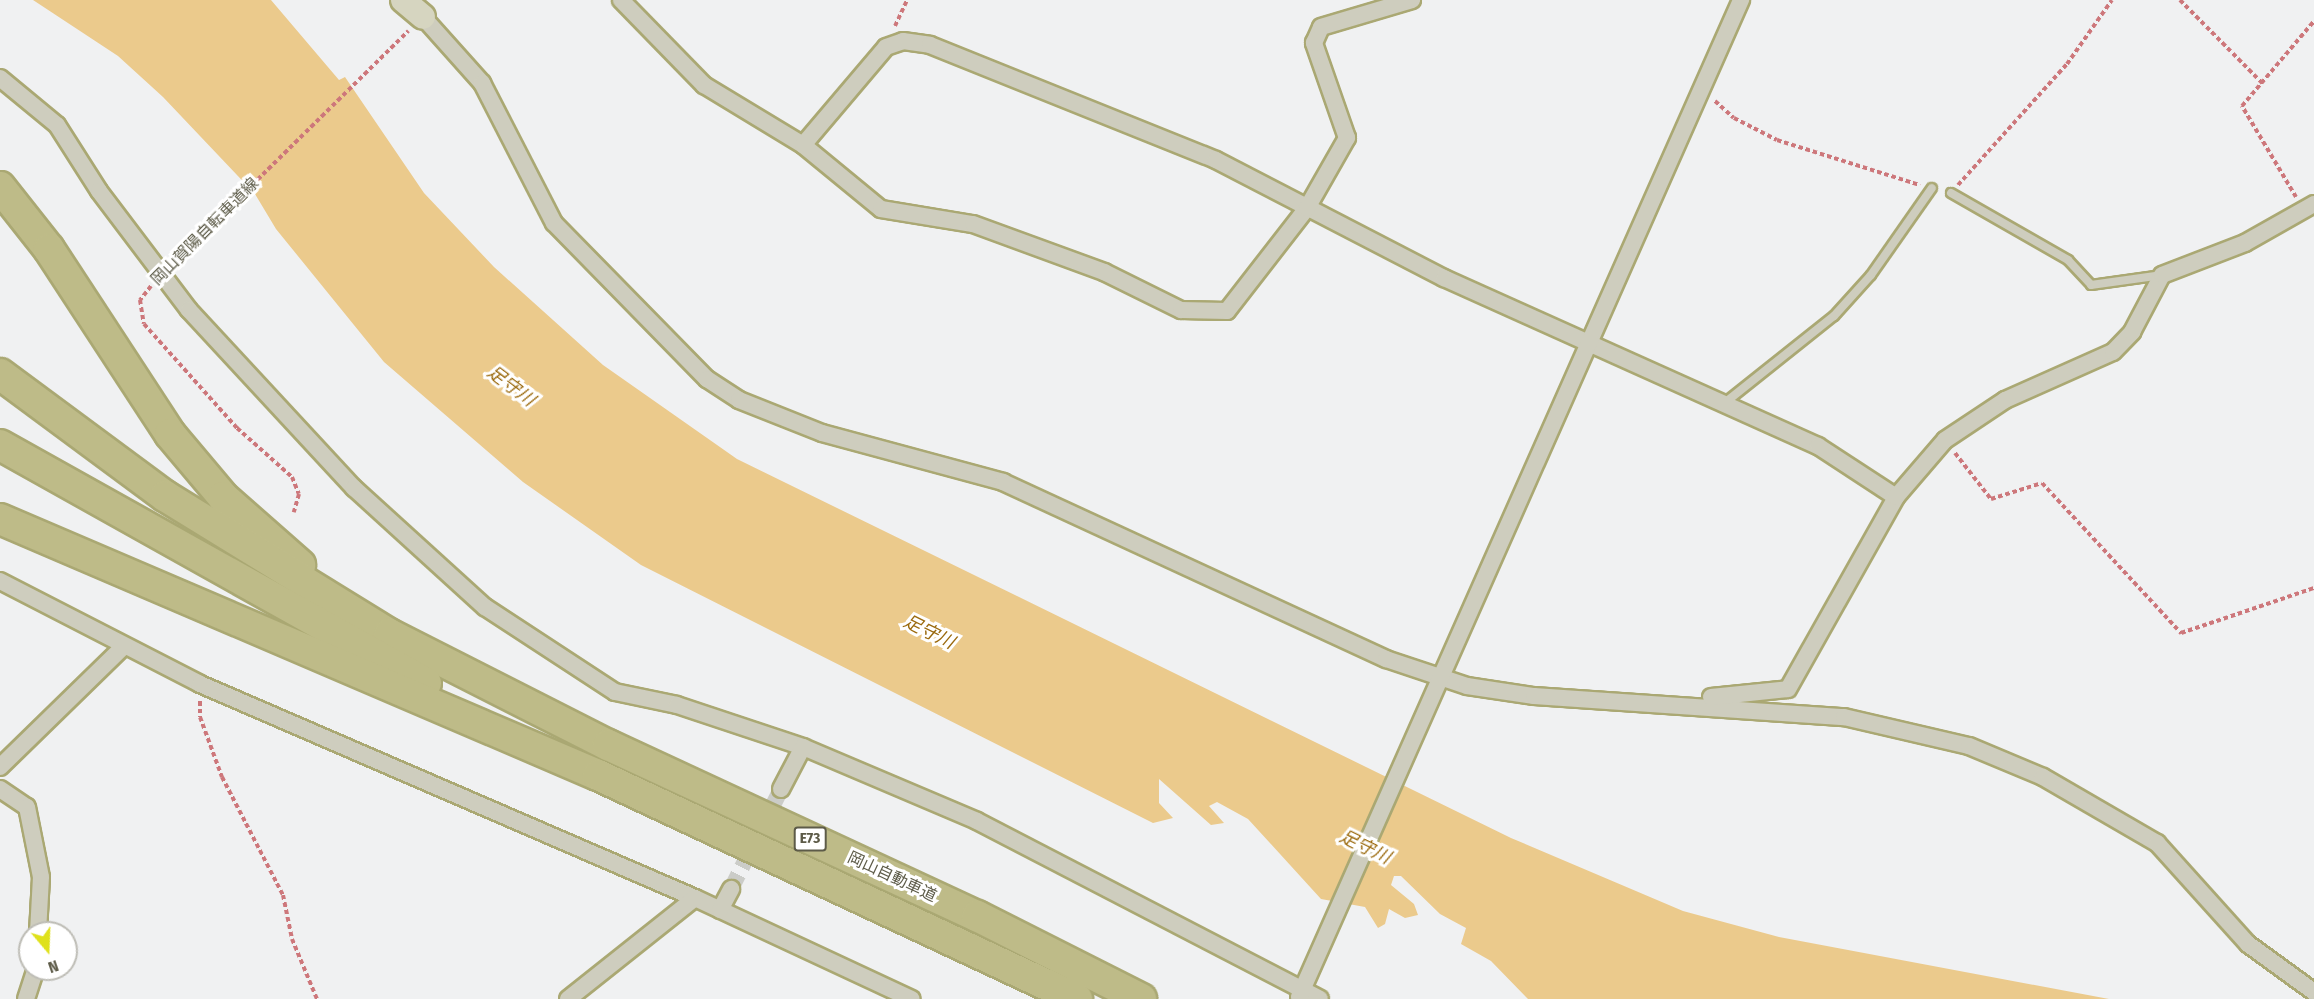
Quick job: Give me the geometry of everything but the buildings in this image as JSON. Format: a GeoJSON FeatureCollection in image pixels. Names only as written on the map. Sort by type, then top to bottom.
{"type":"FeatureCollection","features":[{"type":"Feature","properties":{"kind":"highway"},"geometry":{"type":"LineString","coordinates":[[0,187],[49,249],[158,418],[223,497],[322,582],[478,680]]}},
{"type":"Feature","properties":{"kind":"highway"},"geometry":{"type":"LineString","coordinates":[[0,374],[240,546],[478,680]]}},
{"type":"Feature","properties":{"kind":"highway"},"geometry":{"type":"LineString","coordinates":[[0,446],[598,775]]}},
{"type":"Feature","properties":{"kind":"highway"},"geometry":{"type":"LineString","coordinates":[[0,519],[598,775]]}},
{"type":"Feature","properties":{"kind":"highway","name":"岡山自動車道"},"geometry":{"type":"LineString","coordinates":[[478,680],[1142,999]]}},
{"type":"Feature","properties":{"kind":"highway","name":"岡山自動車道"},"geometry":{"type":"LineString","coordinates":[[598,775],[1077,999]]}},
{"type":"Feature","properties":{"kind":"main road"},"geometry":{"type":"LineString","coordinates":[[403,0],[420,20]]}},
{"type":"Feature","properties":{"kind":"street"},"geometry":{"type":"LineString","coordinates":[[621,0],[704,85],[802,145],[881,208],[973,224],[1198,314],[1234,308],[1307,208],[1347,138],[1314,43],[1321,27],[1412,0]]}},
{"type":"Feature","properties":{"kind":"street"},"geometry":{"type":"LineString","coordinates":[[1303,987],[1741,0]]}},
{"type":"Feature","properties":{"kind":"street"},"geometry":{"type":"LineString","coordinates":[[420,20],[492,99],[554,223],[721,389],[822,433],[1003,482],[1437,682],[1534,696],[1666,701],[1896,725],[1969,746],[2043,777],[2157,843],[2248,944],[2314,992]]}},
{"type":"Feature","properties":{"kind":"street"},"geometry":{"type":"LineString","coordinates":[[802,145],[886,47],[895,44],[930,45],[1171,140],[1587,343],[1818,446],[1896,497]]}},
{"type":"Feature","properties":{"kind":"street"},"geometry":{"type":"LineString","coordinates":[[0,78],[57,125],[162,274],[354,488],[484,607],[615,692],[677,705],[803,747],[977,821],[1303,987],[1320,999]]}},
{"type":"Feature","properties":{"kind":"street"},"geometry":{"type":"LineString","coordinates":[[1666,701],[1788,689],[1896,497],[1945,440],[2005,400],[2113,352],[2132,332],[2162,275],[2245,243],[2308,207]]}},
{"type":"Feature","properties":{"kind":"street"},"geometry":{"type":"LineString","coordinates":[[0,581],[200,684],[695,898],[912,999]]}},
{"type":"Feature","properties":{"kind":"street"},"geometry":{"type":"LineString","coordinates":[[0,767],[124,646]]}},
{"type":"Feature","properties":{"kind":"street"},"geometry":{"type":"LineString","coordinates":[[782,789],[803,747]]}},
{"type":"Feature","properties":{"kind":"street"},"geometry":{"type":"LineString","coordinates":[[0,789],[27,807],[41,877],[39,921]]}},
{"type":"Feature","properties":{"kind":"street"},"geometry":{"type":"LineString","coordinates":[[720,910],[731,889]]}},
{"type":"Feature","properties":{"kind":"street"},"geometry":{"type":"LineString","coordinates":[[568,999],[695,898]]}},
{"type":"Feature","properties":{"kind":"street"},"geometry":{"type":"LineString","coordinates":[[26,999],[32,981]]}},
{"type":"Feature","properties":{"kind":"lane"},"geometry":{"type":"LineString","coordinates":[[1722,405],[1834,316],[1871,276],[1932,188]]}},
{"type":"Feature","properties":{"kind":"lane"},"geometry":{"type":"LineString","coordinates":[[1951,193],[2068,260],[2091,285],[2162,275]]}},
{"type":"Feature","properties":{"kind":"path"},"geometry":{"type":"LineString","coordinates":[[895,44],[893,30],[907,0]]}},
{"type":"Feature","properties":{"kind":"path"},"geometry":{"type":"LineString","coordinates":[[1951,193],[2067,64],[2112,0]]}},
{"type":"Feature","properties":{"kind":"path"},"geometry":{"type":"LineString","coordinates":[[2180,0],[2263,84]]}},
{"type":"Feature","properties":{"kind":"path","name":"岡山賀陽自転車道線"},"geometry":{"type":"LineString","coordinates":[[294,512],[299,494],[292,477],[199,388],[140,319],[140,300],[178,258],[420,20]]}},
{"type":"Feature","properties":{"kind":"path"},"geometry":{"type":"LineString","coordinates":[[2308,207],[2284,170],[2258,139],[2242,106],[2263,84],[2314,21]]}},
{"type":"Feature","properties":{"kind":"path"},"geometry":{"type":"LineString","coordinates":[[1702,87],[1753,130],[1932,188]]}},
{"type":"Feature","properties":{"kind":"path"},"geometry":{"type":"LineString","coordinates":[[1945,440],[1991,499],[2042,483],[2181,633],[2314,588]]}},
{"type":"Feature","properties":{"kind":"path"},"geometry":{"type":"LineString","coordinates":[[200,684],[200,717],[236,810],[283,895],[292,939],[317,999]]}},
{"type":"Feature","properties":{"kind":"water","name":"足守川"},"geometry":{"type":"Polygon","coordinates":[[[33,0],[271,0],[339,80],[345,77],[424,193],[494,267],[603,365],[737,459],[1511,838],[1683,911],[1779,937],[2109,999],[1528,999],[1491,961],[1461,944],[1466,928],[1440,914],[1401,876],[1394,876],[1391,885],[1414,904],[1418,915],[1405,918],[1389,909],[1385,924],[1378,928],[1365,907],[1321,899],[1248,819],[1217,802],[1209,806],[1224,823],[1211,825],[1159,779],[1159,803],[1173,818],[1153,823],[641,565],[523,482],[384,362],[276,229],[255,194],[163,97],[118,56],[33,0]]]}},
{"type":"Feature","properties":{"kind":"tunnel"},"geometry":{"type":"LineString","coordinates":[[731,889],[781,789]]}}]}
